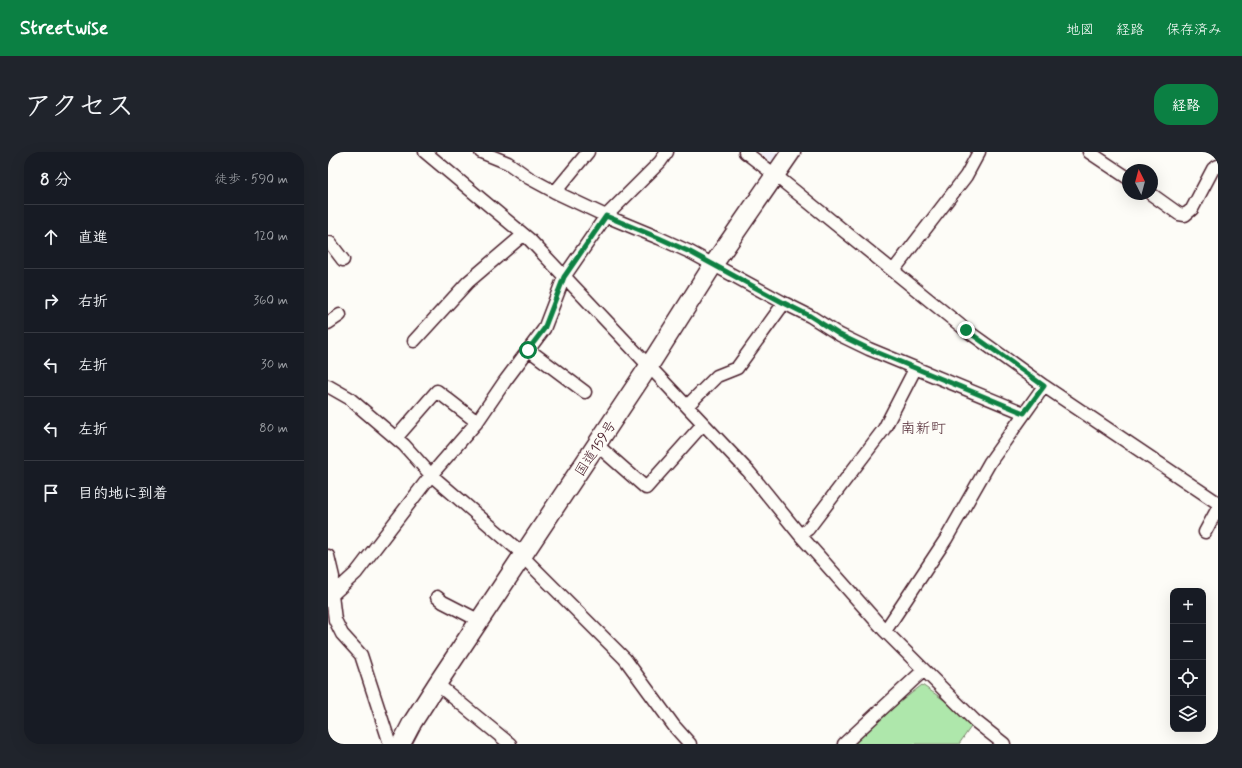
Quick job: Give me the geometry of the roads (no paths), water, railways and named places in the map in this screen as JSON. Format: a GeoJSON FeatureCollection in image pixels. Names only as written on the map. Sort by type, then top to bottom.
{"type":"FeatureCollection","features":[{"type":"Feature","properties":{"kind":"highway","name":"国道159号"},"geometry":{"type":"LineString","coordinates":[[401,744],[437,684],[597,445],[713,265],[791,152]]}},
{"type":"Feature","properties":{"kind":"street"},"geometry":{"type":"LineString","coordinates":[[481,152],[508,163],[529,178],[555,192],[606,216],[659,238],[713,265],[810,316],[840,335],[869,349],[1024,413]]}},
{"type":"Feature","properties":{"kind":"street"},"geometry":{"type":"LineString","coordinates":[[555,192],[588,152]]}},
{"type":"Feature","properties":{"kind":"street"},"geometry":{"type":"LineString","coordinates":[[329,595],[356,573],[431,475],[477,422],[505,381],[544,329],[564,277],[606,216],[660,162],[667,152]]}},
{"type":"Feature","properties":{"kind":"street"},"geometry":{"type":"LineString","coordinates":[[745,152],[966,330],[1044,386],[1218,503]]}},
{"type":"Feature","properties":{"kind":"street"},"geometry":{"type":"LineString","coordinates":[[893,271],[966,176],[979,152]]}},
{"type":"Feature","properties":{"kind":"street"},"geometry":{"type":"LineString","coordinates":[[1089,152],[1122,174]]}},
{"type":"Feature","properties":{"kind":"street"},"geometry":{"type":"LineString","coordinates":[[432,154],[529,239],[749,472],[800,535],[885,631],[975,722],[1004,744]]}},
{"type":"Feature","properties":{"kind":"street"},"geometry":{"type":"LineString","coordinates":[[1158,199],[1180,214],[1185,215],[1192,209],[1213,169],[1218,166]]}},
{"type":"Feature","properties":{"kind":"street"},"geometry":{"type":"LineString","coordinates":[[414,341],[468,282],[523,235]]}},
{"type":"Feature","properties":{"kind":"street"},"geometry":{"type":"LineString","coordinates":[[328,243],[330,243],[343,260]]}},
{"type":"Feature","properties":{"kind":"street"},"geometry":{"type":"LineString","coordinates":[[687,406],[717,376],[737,368],[784,303]]}},
{"type":"Feature","properties":{"kind":"street"},"geometry":{"type":"LineString","coordinates":[[328,323],[340,314]]}},
{"type":"Feature","properties":{"kind":"street"},"geometry":{"type":"LineString","coordinates":[[528,350],[585,392]]}},
{"type":"Feature","properties":{"kind":"street"},"geometry":{"type":"LineString","coordinates":[[800,535],[808,529],[884,429],[915,369]]}},
{"type":"Feature","properties":{"kind":"street"},"geometry":{"type":"LineString","coordinates":[[328,386],[348,398],[396,438],[431,475],[524,555],[526,560],[625,659],[674,726],[690,744]]}},
{"type":"Feature","properties":{"kind":"street"},"geometry":{"type":"LineString","coordinates":[[885,631],[946,539],[990,462],[1044,386]]}},
{"type":"Feature","properties":{"kind":"street"},"geometry":{"type":"LineString","coordinates":[[396,438],[437,391],[477,422]]}},
{"type":"Feature","properties":{"kind":"street"},"geometry":{"type":"LineString","coordinates":[[597,445],[646,488],[703,424]]}},
{"type":"Feature","properties":{"kind":"street"},"geometry":{"type":"LineString","coordinates":[[1211,528],[1218,508]]}},
{"type":"Feature","properties":{"kind":"street"},"geometry":{"type":"LineString","coordinates":[[328,556],[333,577],[329,595],[335,620],[342,634],[361,655],[390,744]]}},
{"type":"Feature","properties":{"kind":"street"},"geometry":{"type":"LineString","coordinates":[[437,597],[443,602],[480,621]]}},
{"type":"Feature","properties":{"kind":"street"},"geometry":{"type":"LineString","coordinates":[[844,744],[924,670]]}},
{"type":"Feature","properties":{"kind":"street"},"geometry":{"type":"LineString","coordinates":[[437,684],[510,744]]}},
{"type":"Feature","properties":{"kind":"district","name":"南新町"},"geometry":{"type":"Point","coordinates":[923,428]}}]}
